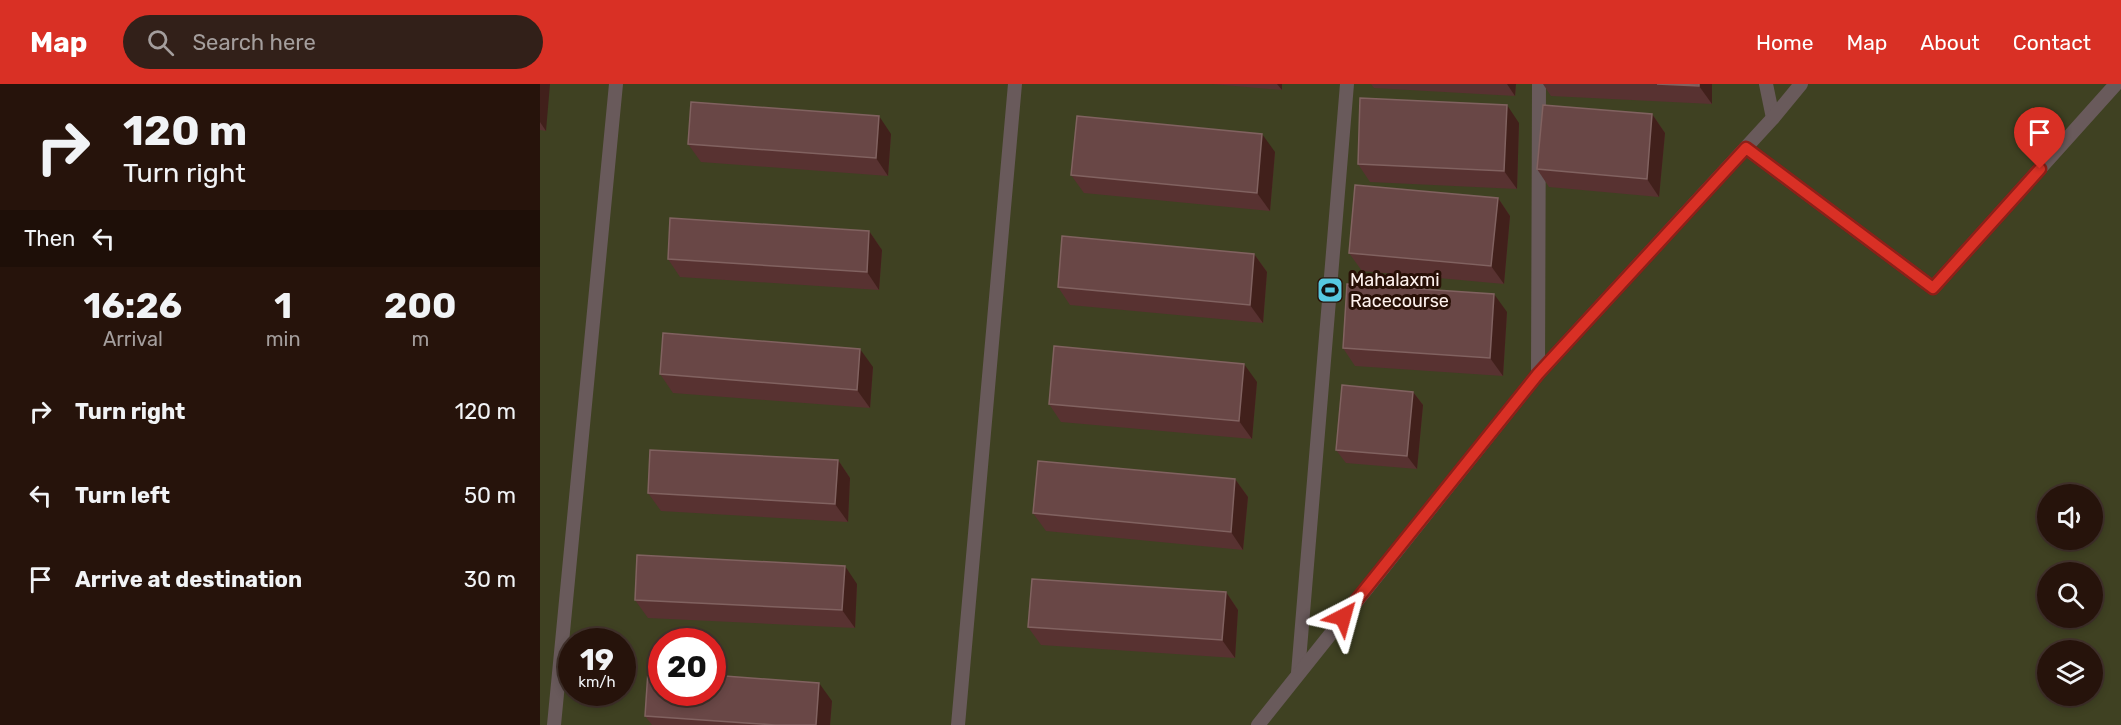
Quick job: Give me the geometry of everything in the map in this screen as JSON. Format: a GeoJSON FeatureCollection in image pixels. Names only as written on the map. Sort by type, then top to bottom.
{"type":"FeatureCollection","features":[{"type":"Feature","properties":{"kind":"lane"},"geometry":{"type":"LineString","coordinates":[[554,725],[616,84]]}},
{"type":"Feature","properties":{"kind":"lane"},"geometry":{"type":"LineString","coordinates":[[958,725],[1015,84]]}},
{"type":"Feature","properties":{"kind":"lane"},"geometry":{"type":"LineString","coordinates":[[1298,673],[1347,84]]}},
{"type":"Feature","properties":{"kind":"lane"},"geometry":{"type":"LineString","coordinates":[[1538,374],[1539,84]]}},
{"type":"Feature","properties":{"kind":"lane"},"geometry":{"type":"LineString","coordinates":[[1766,84],[1773,118]]}},
{"type":"Feature","properties":{"kind":"lane"},"geometry":{"type":"LineString","coordinates":[[1257,725],[1538,374],[1746,148],[1801,84]]}},
{"type":"Feature","properties":{"kind":"lane"},"geometry":{"type":"LineString","coordinates":[[1746,148],[1933,288],[2116,84]]}},
{"type":"Feature","properties":{"kind":"green space","name":"Mahalaxmi Racecourse"},"geometry":{"type":"Polygon","coordinates":[[[540,84],[2121,84],[2121,725],[540,725],[540,84]]]}},
{"type":"Feature","properties":{"kind":"building"},"geometry":{"type":"Polygon","coordinates":[[[1657,84],[1699,84],[1699,86],[1657,84]]]}},
{"type":"Feature","properties":{"kind":"building"},"geometry":{"type":"Polygon","coordinates":[[[1360,98],[1507,105],[1504,171],[1358,164],[1360,98]]]}},
{"type":"Feature","properties":{"kind":"building"},"geometry":{"type":"Polygon","coordinates":[[[691,102],[879,116],[876,158],[688,144],[691,102]]]}},
{"type":"Feature","properties":{"kind":"building"},"geometry":{"type":"Polygon","coordinates":[[[1543,105],[1652,114],[1647,179],[1537,169],[1543,105]]]}},
{"type":"Feature","properties":{"kind":"building"},"geometry":{"type":"Polygon","coordinates":[[[1077,116],[1262,134],[1257,193],[1071,175],[1077,116]]]}},
{"type":"Feature","properties":{"kind":"building"},"geometry":{"type":"Polygon","coordinates":[[[1355,185],[1498,198],[1491,266],[1349,253],[1355,185]]]}},
{"type":"Feature","properties":{"kind":"building"},"geometry":{"type":"Polygon","coordinates":[[[670,218],[869,231],[867,272],[668,259],[670,218]]]}},
{"type":"Feature","properties":{"kind":"building"},"geometry":{"type":"Polygon","coordinates":[[[1062,236],[1254,254],[1250,305],[1058,287],[1062,236]]]}},
{"type":"Feature","properties":{"kind":"building"},"geometry":{"type":"Polygon","coordinates":[[[1347,284],[1494,294],[1490,358],[1343,348],[1347,284]]]}},
{"type":"Feature","properties":{"kind":"building"},"geometry":{"type":"Polygon","coordinates":[[[663,333],[860,349],[857,390],[660,374],[663,333]]]}},
{"type":"Feature","properties":{"kind":"building"},"geometry":{"type":"Polygon","coordinates":[[[1054,346],[1244,364],[1239,421],[1049,404],[1054,346]]]}},
{"type":"Feature","properties":{"kind":"building"},"geometry":{"type":"Polygon","coordinates":[[[1342,385],[1413,392],[1407,456],[1336,450],[1342,385]]]}},
{"type":"Feature","properties":{"kind":"building"},"geometry":{"type":"Polygon","coordinates":[[[650,450],[838,460],[835,504],[648,493],[650,450]]]}},
{"type":"Feature","properties":{"kind":"building"},"geometry":{"type":"Polygon","coordinates":[[[1038,461],[1235,479],[1231,532],[1033,513],[1038,461]]]}},
{"type":"Feature","properties":{"kind":"building"},"geometry":{"type":"Polygon","coordinates":[[[637,555],[845,566],[842,610],[635,600],[637,555]]]}},
{"type":"Feature","properties":{"kind":"building"},"geometry":{"type":"Polygon","coordinates":[[[1032,579],[1226,592],[1222,640],[1028,627],[1032,579]]]}},
{"type":"Feature","properties":{"kind":"building"},"geometry":{"type":"Polygon","coordinates":[[[648,671],[648,706],[726,706],[726,676],[819,683],[816,725],[775,725],[645,716],[648,671]]]}},
{"type":"Feature","properties":{"kind":"place","name":"Mahalaxmi Racecourse"},"geometry":{"type":"Point","coordinates":[1330,290]}},
{"type":"Feature","properties":{"kind":"route"},"geometry":{"type":"LineString","coordinates":[[1343,617],[1538,374],[1746,148],[1933,288],[2040,169]]}}]}
